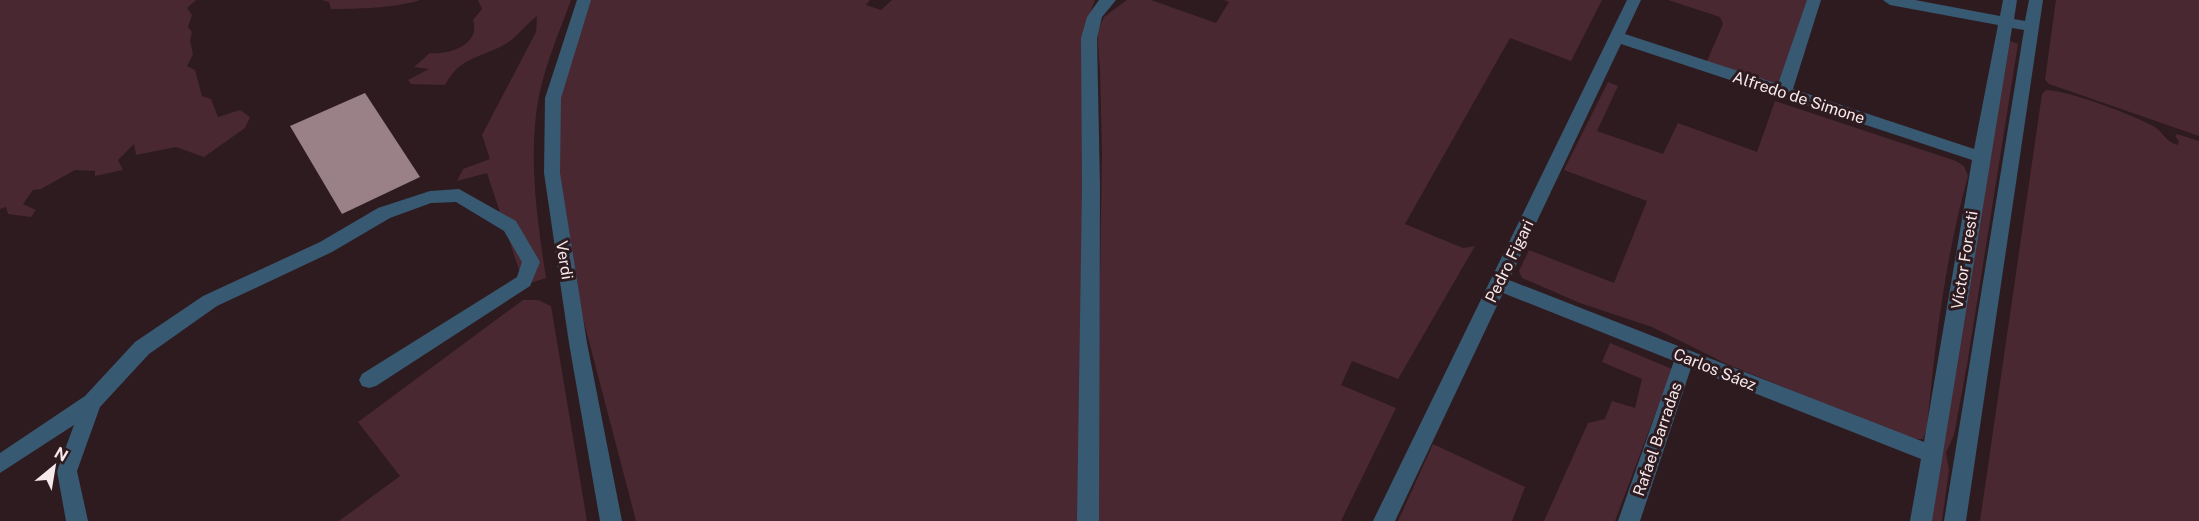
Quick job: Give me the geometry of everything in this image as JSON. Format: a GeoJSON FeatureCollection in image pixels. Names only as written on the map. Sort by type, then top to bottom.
{"type":"FeatureCollection","features":[{"type":"Feature","properties":{"kind":"street","name":"Verdi"},"geometry":{"type":"LineString","coordinates":[[584,0],[553,98],[552,173],[578,343],[611,521]]}},
{"type":"Feature","properties":{"kind":"street"},"geometry":{"type":"LineString","coordinates":[[1088,521],[1091,211],[1089,38],[1091,24],[1103,4],[1109,0]]}},
{"type":"Feature","properties":{"kind":"street","name":"Pedro Figari"},"geometry":{"type":"LineString","coordinates":[[1384,521],[1634,0]]}},
{"type":"Feature","properties":{"kind":"street"},"geometry":{"type":"LineString","coordinates":[[1784,92],[1814,0]]}},
{"type":"Feature","properties":{"kind":"street"},"geometry":{"type":"LineString","coordinates":[[1890,0],[2032,27]]}},
{"type":"Feature","properties":{"kind":"street","name":"Víctor Foresti"},"geometry":{"type":"LineString","coordinates":[[1921,521],[1981,157],[2010,0]]}},
{"type":"Feature","properties":{"kind":"street","name":"Víctor Foresti"},"geometry":{"type":"LineString","coordinates":[[1954,521],[2036,0]]}},
{"type":"Feature","properties":{"kind":"street","name":"Alfredo de Simone"},"geometry":{"type":"LineString","coordinates":[[1617,37],[1981,157]]}},
{"type":"Feature","properties":{"kind":"street"},"geometry":{"type":"LineString","coordinates":[[0,464],[92,402],[142,348],[210,301],[326,247],[384,213],[430,197],[459,195],[510,226],[531,262],[524,281],[369,380]]}},
{"type":"Feature","properties":{"kind":"street","name":"Carlos Sáez"},"geometry":{"type":"LineString","coordinates":[[1498,283],[1933,455]]}},
{"type":"Feature","properties":{"kind":"street","name":"Rafael Barradas"},"geometry":{"type":"LineString","coordinates":[[1629,521],[1685,358]]}},
{"type":"Feature","properties":{"kind":"street"},"geometry":{"type":"LineString","coordinates":[[77,521],[68,471],[92,402]]}},
{"type":"Feature","properties":{"kind":"shaded area"},"geometry":{"type":"Polygon","coordinates":[[[0,0],[196,0],[187,8],[192,15],[188,27],[192,32],[190,41],[193,54],[187,66],[195,70],[202,96],[211,99],[218,117],[240,110],[250,117],[245,128],[204,157],[176,147],[136,155],[134,144],[118,160],[123,170],[95,176],[95,171],[75,170],[41,189],[33,190],[23,204],[36,210],[31,217],[8,214],[6,207],[0,209],[0,0]]]}},
{"type":"Feature","properties":{"kind":"shaded area"},"geometry":{"type":"Polygon","coordinates":[[[322,0],[420,0],[388,6],[331,9],[329,2],[322,0]]]}},
{"type":"Feature","properties":{"kind":"shaded area"},"geometry":{"type":"Polygon","coordinates":[[[478,0],[571,0],[546,68],[536,114],[535,185],[546,278],[524,285],[487,173],[457,181],[463,169],[490,159],[482,135],[536,32],[537,16],[507,43],[463,64],[445,85],[411,84],[408,80],[429,69],[414,67],[430,53],[455,50],[468,42],[474,28],[473,20],[482,9],[478,0]]]}},
{"type":"Feature","properties":{"kind":"shaded area"},"geometry":{"type":"Polygon","coordinates":[[[590,0],[870,0],[866,5],[881,10],[892,0],[1095,0],[1089,16],[1084,100],[1078,521],[636,521],[551,196],[551,123],[590,0]]]}},
{"type":"Feature","properties":{"kind":"shaded area"},"geometry":{"type":"Polygon","coordinates":[[[1127,0],[1151,0],[1216,23],[1229,2],[1224,0],[1602,0],[1571,61],[1510,38],[1405,224],[1463,248],[1475,246],[1398,379],[1352,361],[1341,385],[1396,408],[1341,521],[1096,521],[1102,153],[1097,33],[1104,17],[1127,0]]]}},
{"type":"Feature","properties":{"kind":"shaded area"},"geometry":{"type":"Polygon","coordinates":[[[1668,0],[1812,0],[1785,87],[1704,68],[1723,24],[1720,17],[1668,0]]]}},
{"type":"Feature","properties":{"kind":"shaded area"},"geometry":{"type":"Polygon","coordinates":[[[2056,0],[2199,0],[2199,136],[2049,84],[2045,80],[2056,0]]]}},
{"type":"Feature","properties":{"kind":"shaded area"},"geometry":{"type":"Polygon","coordinates":[[[2005,39],[2018,44],[1967,365],[1954,435],[1946,453],[1949,470],[1942,521],[1924,521],[2005,39]]]}},
{"type":"Feature","properties":{"kind":"shaded area"},"geometry":{"type":"Polygon","coordinates":[[[1608,82],[1618,86],[1597,131],[1663,154],[1678,123],[1757,152],[1775,101],[1956,161],[1964,166],[1968,176],[1947,270],[1937,333],[1927,428],[1923,439],[1911,439],[1727,364],[1652,327],[1580,303],[1522,278],[1519,271],[1529,250],[1614,283],[1647,201],[1564,170],[1608,82]]]}},
{"type":"Feature","properties":{"kind":"shaded area"},"geometry":{"type":"Polygon","coordinates":[[[2046,90],[2085,99],[2130,115],[2153,126],[2178,145],[2179,141],[2175,136],[2177,134],[2199,141],[2199,521],[1980,521],[2042,94],[2046,90]]]}},
{"type":"Feature","properties":{"kind":"shaded area"},"geometry":{"type":"Polygon","coordinates":[[[523,300],[538,300],[551,306],[587,521],[339,521],[400,476],[358,422],[523,300]]]}},
{"type":"Feature","properties":{"kind":"shaded area"},"geometry":{"type":"Polygon","coordinates":[[[1610,343],[1672,369],[1615,521],[1544,521],[1588,423],[1605,419],[1612,401],[1635,408],[1642,379],[1602,362],[1610,343]]]}},
{"type":"Feature","properties":{"kind":"shaded area"},"geometry":{"type":"Polygon","coordinates":[[[1433,444],[1525,487],[1512,521],[1398,521],[1433,444]]]}},
{"type":"Feature","properties":{"kind":"building"},"geometry":{"type":"Polygon","coordinates":[[[365,93],[420,177],[342,214],[290,126],[365,93]]]}}]}
